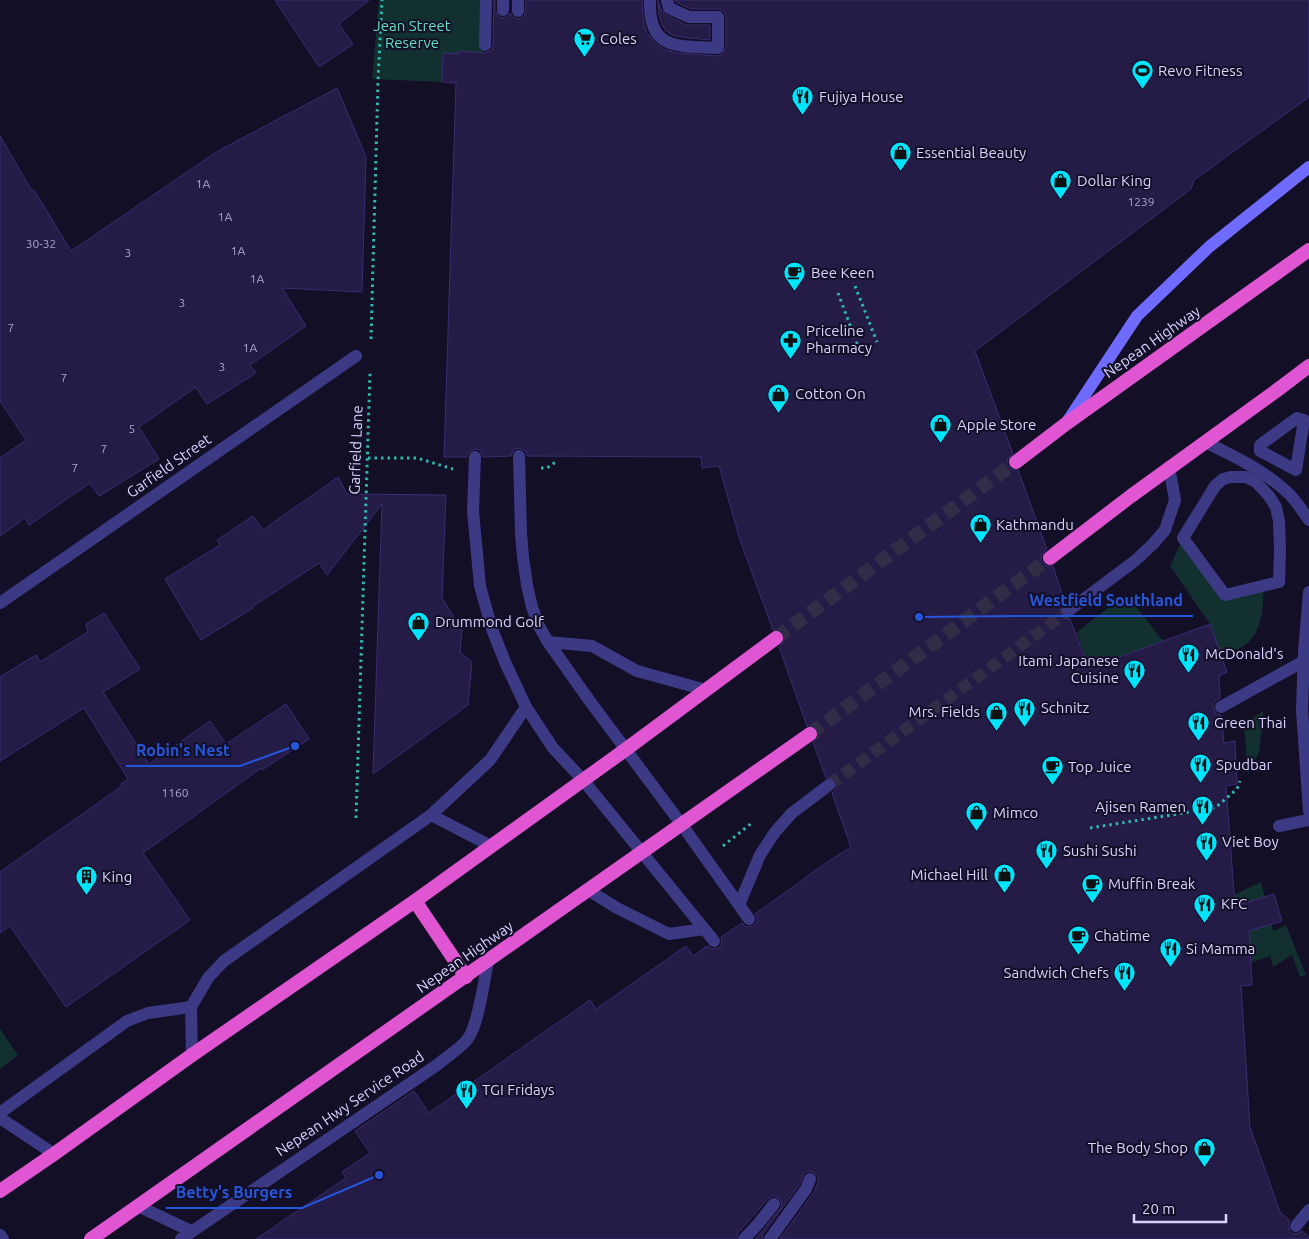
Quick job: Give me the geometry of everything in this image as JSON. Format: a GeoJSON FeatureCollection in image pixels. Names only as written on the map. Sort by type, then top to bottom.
{"type":"FeatureCollection","features":[{"type":"Feature","properties":{"kind":"highway","name":"Nepean Highway"},"geometry":{"type":"LineString","coordinates":[[1016,462],[1067,423],[1309,250]]}},
{"type":"Feature","properties":{"kind":"highway"},"geometry":{"type":"LineString","coordinates":[[1050,558],[1170,467],[1309,366]]}},
{"type":"Feature","properties":{"kind":"highway"},"geometry":{"type":"LineString","coordinates":[[0,1191],[192,1055],[415,901],[625,750],[776,638]]}},
{"type":"Feature","properties":{"kind":"highway","name":"Nepean Highway"},"geometry":{"type":"LineString","coordinates":[[91,1239],[810,734]]}},
{"type":"Feature","properties":{"kind":"highway"},"geometry":{"type":"LineString","coordinates":[[415,901],[466,977]]}},
{"type":"Feature","properties":{"kind":"main road"},"geometry":{"type":"LineString","coordinates":[[1067,423],[1137,316],[1209,247],[1309,167]]}},
{"type":"Feature","properties":{"kind":"street"},"geometry":{"type":"LineString","coordinates":[[485,45],[486,0]]}},
{"type":"Feature","properties":{"kind":"street"},"geometry":{"type":"LineString","coordinates":[[650,0],[649,15],[652,28],[668,43],[677,46],[718,48],[718,17],[689,17],[668,4]]}},
{"type":"Feature","properties":{"kind":"street","name":"Garfield Street"},"geometry":{"type":"LineString","coordinates":[[0,603],[356,356]]}},
{"type":"Feature","properties":{"kind":"street"},"geometry":{"type":"LineString","coordinates":[[1205,442],[1267,475],[1291,496],[1309,520]]}},
{"type":"Feature","properties":{"kind":"street"},"geometry":{"type":"LineString","coordinates":[[519,456],[520,532],[526,585],[539,626],[548,642],[625,750],[682,825],[749,919]]}},
{"type":"Feature","properties":{"kind":"street"},"geometry":{"type":"LineString","coordinates":[[475,457],[473,511],[480,586],[492,628],[526,707],[553,748],[583,780],[714,941]]}},
{"type":"Feature","properties":{"kind":"street"},"geometry":{"type":"LineString","coordinates":[[1068,611],[1136,560],[1154,544],[1165,530],[1174,500],[1170,467]]}},
{"type":"Feature","properties":{"kind":"street"},"geometry":{"type":"LineString","coordinates":[[1246,477],[1256,482],[1276,507],[1279,521],[1280,582],[1226,595],[1182,538],[1214,486],[1223,479],[1246,477]]}},
{"type":"Feature","properties":{"kind":"street"},"geometry":{"type":"LineString","coordinates":[[1309,592],[1302,710],[1309,811]]}},
{"type":"Feature","properties":{"kind":"street"},"geometry":{"type":"LineString","coordinates":[[548,642],[592,646],[637,671],[706,690]]}},
{"type":"Feature","properties":{"kind":"street"},"geometry":{"type":"LineString","coordinates":[[1221,707],[1304,661]]}},
{"type":"Feature","properties":{"kind":"street"},"geometry":{"type":"LineString","coordinates":[[192,1055],[192,1007],[208,978],[224,961],[431,815],[490,760],[526,707]]}},
{"type":"Feature","properties":{"kind":"street"},"geometry":{"type":"LineString","coordinates":[[739,905],[760,854],[774,832],[792,813],[829,785]]}},
{"type":"Feature","properties":{"kind":"street"},"geometry":{"type":"LineString","coordinates":[[431,815],[491,846]]}},
{"type":"Feature","properties":{"kind":"street"},"geometry":{"type":"LineString","coordinates":[[1280,826],[1309,820]]}},
{"type":"Feature","properties":{"kind":"street"},"geometry":{"type":"LineString","coordinates":[[588,890],[669,934],[704,929]]}},
{"type":"Feature","properties":{"kind":"street","name":"Nepean Hwy Service Road"},"geometry":{"type":"LineString","coordinates":[[181,1239],[457,1049],[469,1037],[476,1019],[488,961]]}},
{"type":"Feature","properties":{"kind":"street"},"geometry":{"type":"LineString","coordinates":[[0,1113],[127,1021],[148,1013],[192,1007]]}},
{"type":"Feature","properties":{"kind":"street"},"geometry":{"type":"LineString","coordinates":[[0,1118],[54,1154]]}},
{"type":"Feature","properties":{"kind":"street"},"geometry":{"type":"LineString","coordinates":[[770,1239],[806,1189],[810,1179]]}},
{"type":"Feature","properties":{"kind":"street"},"geometry":{"type":"LineString","coordinates":[[744,1239],[774,1204]]}},
{"type":"Feature","properties":{"kind":"street"},"geometry":{"type":"LineString","coordinates":[[138,1206],[192,1231]]}},
{"type":"Feature","properties":{"kind":"street"},"geometry":{"type":"LineString","coordinates":[[1296,1226],[1309,1210]]}},
{"type":"Feature","properties":{"kind":"street"},"geometry":{"type":"LineString","coordinates":[[0,1235],[3,1239]]}},
{"type":"Feature","properties":{"kind":"path"},"geometry":{"type":"LineString","coordinates":[[371,340],[382,0]]}},
{"type":"Feature","properties":{"kind":"path"},"geometry":{"type":"LineString","coordinates":[[855,286],[877,342]]}},
{"type":"Feature","properties":{"kind":"path"},"geometry":{"type":"LineString","coordinates":[[838,293],[859,349]]}},
{"type":"Feature","properties":{"kind":"path","name":"Garfield Lane"},"geometry":{"type":"LineString","coordinates":[[356,818],[370,372]]}},
{"type":"Feature","properties":{"kind":"path"},"geometry":{"type":"LineString","coordinates":[[368,458],[417,458],[454,470]]}},
{"type":"Feature","properties":{"kind":"path"},"geometry":{"type":"LineString","coordinates":[[546,468],[557,461]]}},
{"type":"Feature","properties":{"kind":"path"},"geometry":{"type":"LineString","coordinates":[[1090,828],[1215,808],[1237,788],[1240,781]]}},
{"type":"Feature","properties":{"kind":"path"},"geometry":{"type":"LineString","coordinates":[[722,847],[755,820]]}},
{"type":"Feature","properties":{"kind":"green space","name":"Jean Street Reserve"},"geometry":{"type":"Polygon","coordinates":[[[379,0],[485,0],[483,53],[458,51],[458,54],[443,53],[442,82],[372,79],[379,0]]]}},
{"type":"Feature","properties":{"kind":"green space"},"geometry":{"type":"Polygon","coordinates":[[[1183,538],[1225,595],[1264,586],[1259,625],[1252,639],[1241,647],[1221,655],[1210,624],[1170,566],[1183,538]]]}},
{"type":"Feature","properties":{"kind":"green space"},"geometry":{"type":"Polygon","coordinates":[[[1126,594],[1163,641],[1089,669],[1077,632],[1126,594]]]}},
{"type":"Feature","properties":{"kind":"green space"},"geometry":{"type":"Polygon","coordinates":[[[1263,711],[1259,752],[1248,775],[1244,724],[1263,711]]]}},
{"type":"Feature","properties":{"kind":"green space"},"geometry":{"type":"Polygon","coordinates":[[[1261,882],[1273,931],[1286,925],[1306,975],[1300,977],[1292,955],[1273,967],[1270,956],[1251,963],[1250,944],[1237,946],[1234,895],[1261,882]]]}},
{"type":"Feature","properties":{"kind":"green space"},"geometry":{"type":"Polygon","coordinates":[[[0,1029],[18,1055],[0,1069],[0,1029]]]}},
{"type":"Feature","properties":{"kind":"building"},"geometry":{"type":"Polygon","coordinates":[[[275,0],[369,0],[339,24],[353,44],[319,67],[275,0]]]}},
{"type":"Feature","properties":{"kind":"building"},"geometry":{"type":"Polygon","coordinates":[[[494,0],[495,10],[499,17],[507,17],[510,13],[514,18],[518,19],[525,15],[526,0],[642,0],[646,31],[656,44],[666,50],[677,53],[718,56],[722,55],[726,48],[725,13],[718,9],[691,9],[675,0],[1309,0],[1309,97],[1194,180],[1191,189],[975,351],[1013,454],[1008,458],[1007,464],[1012,470],[1018,470],[1047,549],[1042,554],[1041,560],[1046,566],[1053,566],[1065,603],[1061,607],[1060,612],[1064,618],[1070,619],[1089,668],[1210,624],[1227,672],[1219,676],[1220,698],[1214,702],[1213,707],[1216,714],[1221,715],[1224,743],[1235,741],[1237,784],[1226,786],[1235,906],[1274,894],[1282,921],[1249,931],[1252,985],[1241,986],[1250,1127],[1280,1212],[1290,1221],[1288,1225],[1291,1233],[1295,1234],[1302,1231],[1309,1239],[780,1239],[814,1192],[818,1177],[809,1171],[805,1172],[799,1185],[763,1234],[762,1239],[755,1239],[782,1206],[781,1201],[776,1196],[768,1199],[738,1233],[736,1239],[256,1239],[346,1178],[342,1172],[370,1153],[355,1131],[414,1091],[429,1113],[590,1000],[596,1009],[686,946],[693,956],[707,946],[712,949],[719,948],[722,943],[721,937],[742,923],[746,927],[753,926],[757,922],[755,914],[851,847],[832,793],[836,789],[837,784],[833,778],[826,778],[813,742],[818,738],[819,733],[814,726],[807,726],[779,647],[784,642],[785,637],[780,630],[773,630],[740,540],[719,466],[702,468],[701,457],[527,456],[526,451],[519,448],[514,449],[511,456],[483,457],[480,450],[475,449],[468,452],[467,457],[444,457],[456,83],[442,82],[443,53],[458,54],[458,51],[485,53],[492,50],[494,0]]]}},
{"type":"Feature","properties":{"kind":"building"},"geometry":{"type":"Polygon","coordinates":[[[658,0],[661,10],[666,15],[686,25],[710,25],[710,40],[680,37],[666,31],[659,15],[658,0]]]}},
{"type":"Feature","properties":{"kind":"building"},"geometry":{"type":"Polygon","coordinates":[[[337,88],[366,157],[362,292],[282,288],[306,326],[250,365],[256,373],[207,404],[196,387],[139,427],[159,459],[99,496],[90,483],[29,525],[25,518],[0,536],[0,458],[26,440],[0,401],[0,136],[32,191],[34,190],[71,251],[218,151],[337,88]]]}},
{"type":"Feature","properties":{"kind":"building"},"geometry":{"type":"Polygon","coordinates":[[[338,477],[347,494],[446,495],[442,598],[462,630],[460,652],[472,662],[468,705],[373,774],[382,504],[327,575],[319,563],[253,608],[201,640],[165,579],[220,545],[217,540],[253,516],[263,530],[338,477]]]}},
{"type":"Feature","properties":{"kind":"building"},"geometry":{"type":"Polygon","coordinates":[[[104,613],[140,669],[103,692],[149,764],[210,721],[226,744],[286,704],[309,739],[262,770],[261,768],[143,853],[190,920],[66,1007],[10,926],[0,933],[0,872],[122,786],[121,784],[128,779],[84,708],[0,761],[0,677],[36,655],[40,662],[88,632],[86,624],[104,613]]]}},
{"type":"Feature","properties":{"kind":"tunnel"},"geometry":{"type":"LineString","coordinates":[[776,638],[1016,462]]}},
{"type":"Feature","properties":{"kind":"tunnel"},"geometry":{"type":"LineString","coordinates":[[810,734],[1050,558]]}},
{"type":"Feature","properties":{"kind":"tunnel"},"geometry":{"type":"LineString","coordinates":[[829,785],[1068,611]]}},
{"type":"Feature","properties":{"kind":"place","name":"Coles"},"geometry":{"type":"Point","coordinates":[584,58]}},
{"type":"Feature","properties":{"kind":"place","name":"Revo Fitness"},"geometry":{"type":"Point","coordinates":[1142,90]}},
{"type":"Feature","properties":{"kind":"place","name":"Fujiya House"},"geometry":{"type":"Point","coordinates":[803,116]}},
{"type":"Feature","properties":{"kind":"place","name":"Essential Beauty"},"geometry":{"type":"Point","coordinates":[900,172]}},
{"type":"Feature","properties":{"kind":"place","name":"Dollar King"},"geometry":{"type":"Point","coordinates":[1061,200]}},
{"type":"Feature","properties":{"kind":"place","name":"Bee Keen"},"geometry":{"type":"Point","coordinates":[795,292]}},
{"type":"Feature","properties":{"kind":"place","name":"Priceline Pharmacy"},"geometry":{"type":"Point","coordinates":[790,359]}},
{"type":"Feature","properties":{"kind":"place","name":"Cotton On"},"geometry":{"type":"Point","coordinates":[779,413]}},
{"type":"Feature","properties":{"kind":"place","name":"Apple Store"},"geometry":{"type":"Point","coordinates":[941,444]}},
{"type":"Feature","properties":{"kind":"place","name":"Kathmandu"},"geometry":{"type":"Point","coordinates":[980,544]}},
{"type":"Feature","properties":{"kind":"place","name":"Westfield Southland"},"geometry":{"type":"Point","coordinates":[919,617]}},
{"type":"Feature","properties":{"kind":"place","name":"Drummond Golf"},"geometry":{"type":"Point","coordinates":[419,641]}},
{"type":"Feature","properties":{"kind":"place","name":"McDonald's"},"geometry":{"type":"Point","coordinates":[1189,673]}},
{"type":"Feature","properties":{"kind":"place","name":"Itami Japanese Cuisine"},"geometry":{"type":"Point","coordinates":[1135,689]}},
{"type":"Feature","properties":{"kind":"place","name":"Schnitz"},"geometry":{"type":"Point","coordinates":[1025,727]}},
{"type":"Feature","properties":{"kind":"place","name":"Mrs. Fields"},"geometry":{"type":"Point","coordinates":[996,731]}},
{"type":"Feature","properties":{"kind":"place","name":"Green Thai"},"geometry":{"type":"Point","coordinates":[1198,742]}},
{"type":"Feature","properties":{"kind":"place","name":"Robin's Nest"},"geometry":{"type":"Point","coordinates":[295,746]}},
{"type":"Feature","properties":{"kind":"place","name":"Spudbar"},"geometry":{"type":"Point","coordinates":[1200,784]}},
{"type":"Feature","properties":{"kind":"place","name":"Top Juice"},"geometry":{"type":"Point","coordinates":[1052,786]}},
{"type":"Feature","properties":{"kind":"place","name":"Ajisen Ramen"},"geometry":{"type":"Point","coordinates":[1202,826]}},
{"type":"Feature","properties":{"kind":"place","name":"Mimco"},"geometry":{"type":"Point","coordinates":[977,832]}},
{"type":"Feature","properties":{"kind":"place","name":"Viet Boy"},"geometry":{"type":"Point","coordinates":[1206,861]}},
{"type":"Feature","properties":{"kind":"place","name":"Sushi Sushi"},"geometry":{"type":"Point","coordinates":[1047,870]}},
{"type":"Feature","properties":{"kind":"place","name":"Michael Hill"},"geometry":{"type":"Point","coordinates":[1004,894]}},
{"type":"Feature","properties":{"kind":"place","name":"King"},"geometry":{"type":"Point","coordinates":[86,896]}},
{"type":"Feature","properties":{"kind":"place","name":"Muffin Break"},"geometry":{"type":"Point","coordinates":[1092,903]}},
{"type":"Feature","properties":{"kind":"place","name":"KFC"},"geometry":{"type":"Point","coordinates":[1205,923]}},
{"type":"Feature","properties":{"kind":"place","name":"Chatime"},"geometry":{"type":"Point","coordinates":[1078,955]}},
{"type":"Feature","properties":{"kind":"place","name":"Si Mamma"},"geometry":{"type":"Point","coordinates":[1170,968]}},
{"type":"Feature","properties":{"kind":"place","name":"Sandwich Chefs"},"geometry":{"type":"Point","coordinates":[1125,992]}},
{"type":"Feature","properties":{"kind":"place","name":"TGI Fridays"},"geometry":{"type":"Point","coordinates":[466,1109]}},
{"type":"Feature","properties":{"kind":"place","name":"The Body Shop"},"geometry":{"type":"Point","coordinates":[1204,1167]}},
{"type":"Feature","properties":{"kind":"place","name":"Betty's Burgers"},"geometry":{"type":"Point","coordinates":[379,1175]}}]}
